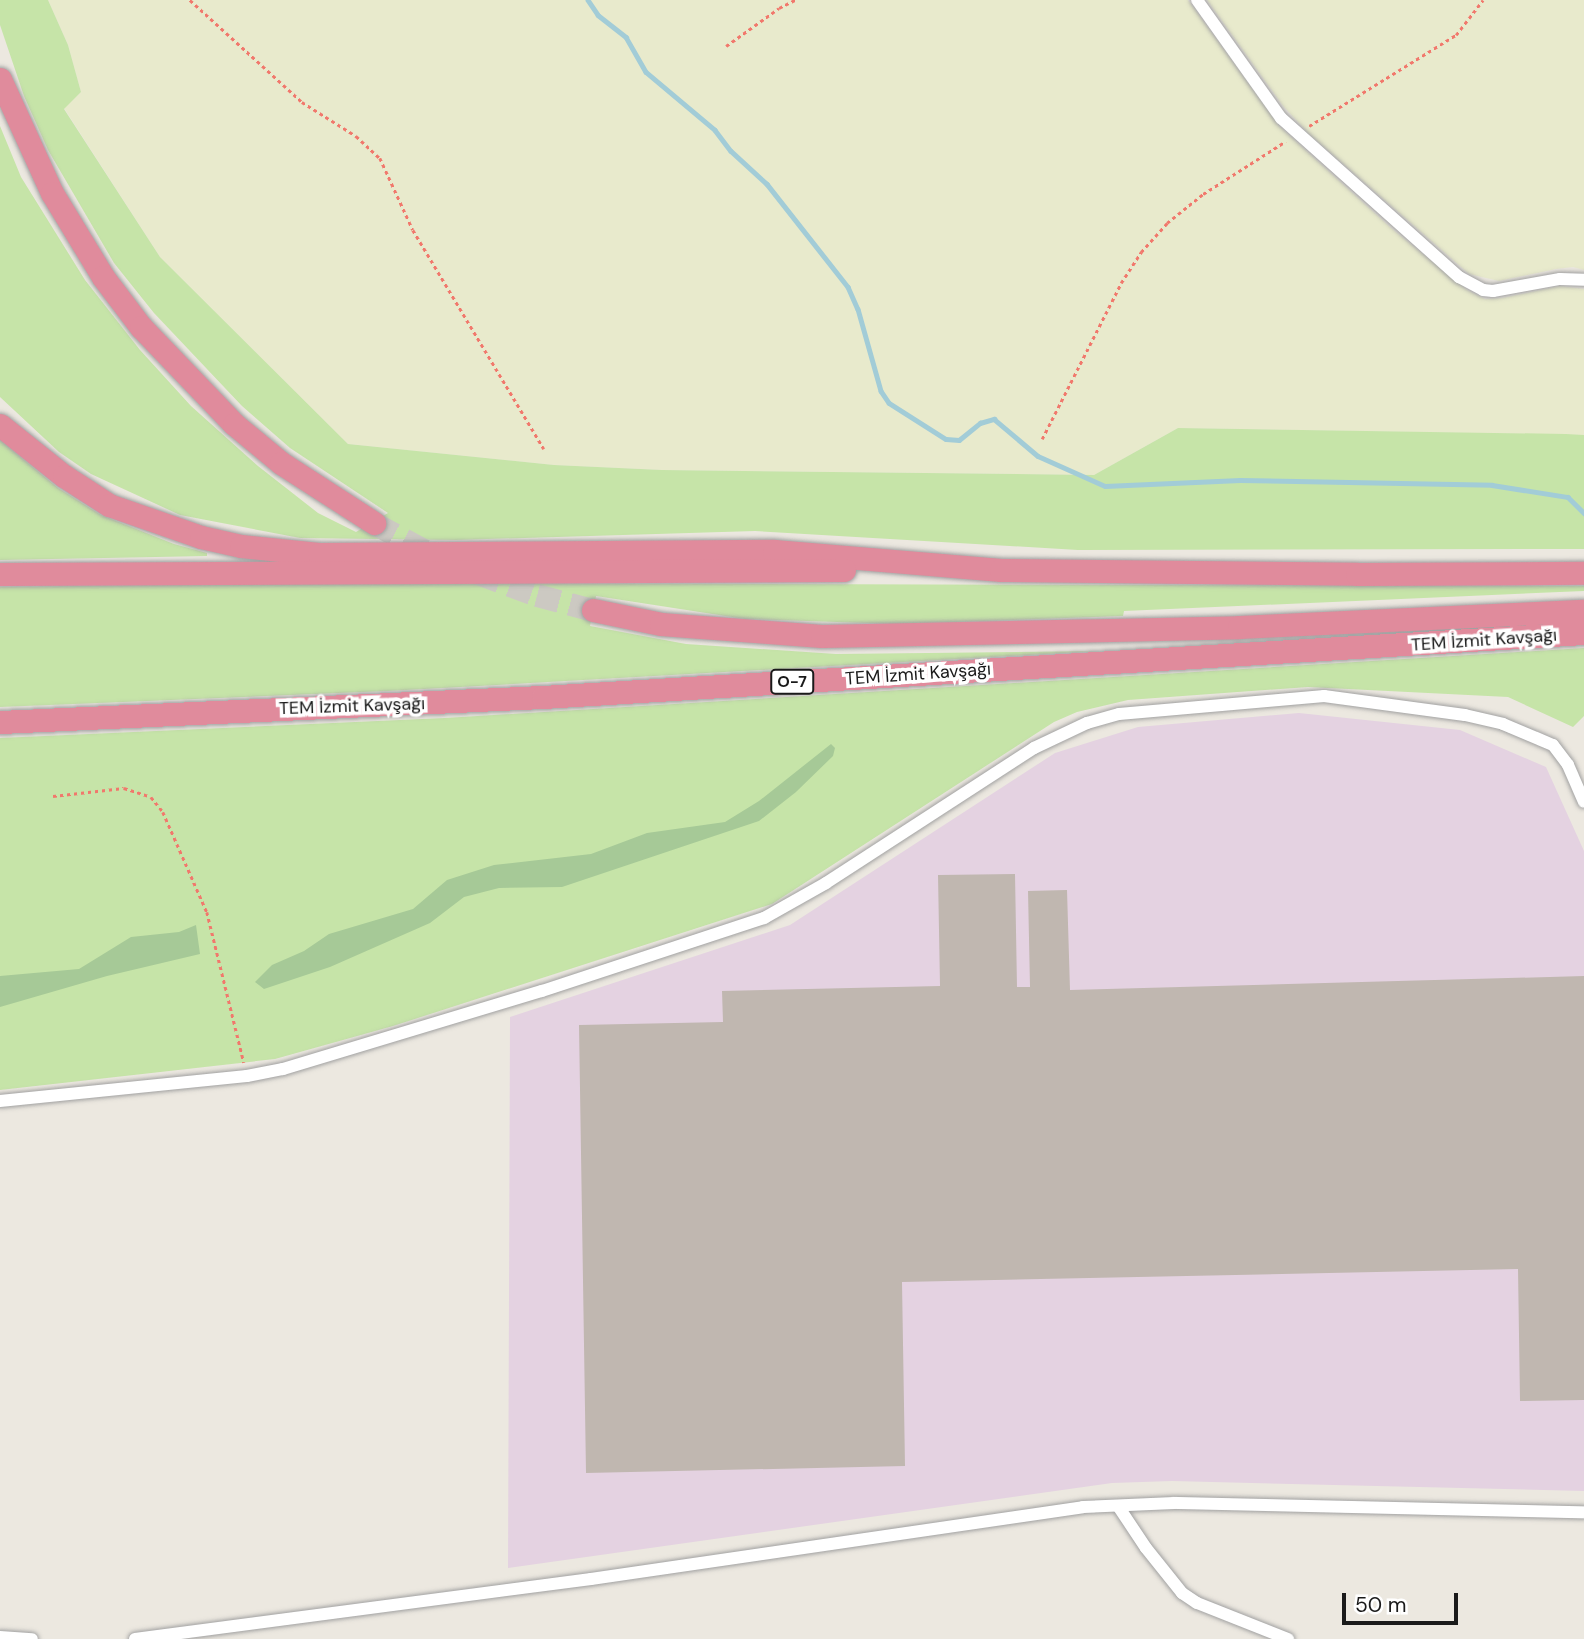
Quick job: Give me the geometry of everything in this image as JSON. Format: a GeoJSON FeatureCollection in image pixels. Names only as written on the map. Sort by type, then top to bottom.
{"type":"FeatureCollection","features":[{"type":"Feature","properties":{"kind":"highway"},"geometry":{"type":"LineString","coordinates":[[0,79],[52,193],[81,244],[141,327],[234,424],[281,463],[374,523]]}},
{"type":"Feature","properties":{"kind":"highway"},"geometry":{"type":"LineString","coordinates":[[0,425],[64,476],[109,505],[201,537],[242,546],[320,554],[774,551],[1001,570]]}},
{"type":"Feature","properties":{"kind":"highway"},"geometry":{"type":"LineString","coordinates":[[0,574],[1001,570],[1356,574],[1584,573]]}},
{"type":"Feature","properties":{"kind":"highway"},"geometry":{"type":"LineString","coordinates":[[593,610],[661,624],[822,636],[1239,627],[1584,611]]}},
{"type":"Feature","properties":{"kind":"highway","name":"TEM İzmit Kavşağı"},"geometry":{"type":"LineString","coordinates":[[0,722],[543,697],[1584,633]]}},
{"type":"Feature","properties":{"kind":"street"},"geometry":{"type":"LineString","coordinates":[[1197,0],[1281,118],[1469,284],[1493,291],[1560,279],[1584,280]]}},
{"type":"Feature","properties":{"kind":"street"},"geometry":{"type":"LineString","coordinates":[[0,1101],[247,1076],[283,1069],[517,999],[764,918],[826,883],[1034,748],[1087,723],[1119,714],[1324,696],[1465,715],[1503,724],[1553,745],[1568,765],[1584,802]]}},
{"type":"Feature","properties":{"kind":"street"},"geometry":{"type":"LineString","coordinates":[[135,1639],[591,1578],[1083,1507],[1174,1503],[1584,1512]]}},
{"type":"Feature","properties":{"kind":"street"},"geometry":{"type":"LineString","coordinates":[[1118,1506],[1146,1548],[1182,1593],[1196,1603],[1288,1639]]}},
{"type":"Feature","properties":{"kind":"street"},"geometry":{"type":"LineString","coordinates":[[0,1637],[32,1639]]}},
{"type":"Feature","properties":{"kind":"path"},"geometry":{"type":"LineString","coordinates":[[190,0],[302,102],[356,135],[380,158],[413,230],[544,449]]}},
{"type":"Feature","properties":{"kind":"path"},"geometry":{"type":"LineString","coordinates":[[726,46],[779,8],[795,0]]}},
{"type":"Feature","properties":{"kind":"path"},"geometry":{"type":"LineString","coordinates":[[1042,439],[1121,283],[1141,251],[1167,223],[1203,194],[1456,35],[1483,0]]}},
{"type":"Feature","properties":{"kind":"path"},"geometry":{"type":"LineString","coordinates":[[53,796],[124,788],[151,797],[163,812],[207,912],[247,1076]]}},
{"type":"Feature","properties":{"kind":"shaded area"},"geometry":{"type":"Polygon","coordinates":[[[1299,713],[1460,730],[1546,767],[1584,851],[1584,1491],[1172,1481],[1112,1483],[508,1568],[510,1017],[790,925],[1055,753],[1138,727],[1299,713]]]}},
{"type":"Feature","properties":{"kind":"green space"},"geometry":{"type":"Polygon","coordinates":[[[0,0],[48,0],[68,45],[81,92],[64,109],[160,257],[348,444],[554,465],[662,470],[1094,475],[1178,428],[1584,435],[1584,549],[1078,550],[755,531],[456,540],[300,538],[180,515],[91,474],[59,452],[0,397],[0,126],[21,177],[85,280],[140,350],[191,406],[258,466],[318,513],[356,532],[388,513],[290,448],[242,406],[154,313],[114,263],[48,150],[24,96],[0,25],[0,0]]]}},
{"type":"Feature","properties":{"kind":"green space"},"geometry":{"type":"Polygon","coordinates":[[[48,0],[1188,0],[1279,126],[1391,228],[1467,290],[1485,299],[1560,286],[1584,289],[1584,435],[1178,428],[1094,475],[662,470],[554,465],[348,444],[160,257],[64,108],[81,92],[68,45],[48,0]]]}},
{"type":"Feature","properties":{"kind":"green space"},"geometry":{"type":"Polygon","coordinates":[[[1207,0],[1584,0],[1584,270],[1573,267],[1556,269],[1499,281],[1469,274],[1308,133],[1283,106],[1207,0]]]}},
{"type":"Feature","properties":{"kind":"green space"},"geometry":{"type":"Polygon","coordinates":[[[0,440],[58,488],[101,515],[174,544],[207,553],[207,556],[0,560],[0,440]]]}},
{"type":"Feature","properties":{"kind":"green space"},"geometry":{"type":"Polygon","coordinates":[[[326,583],[1584,586],[1584,591],[1124,611],[1123,616],[898,624],[745,619],[596,596],[590,626],[686,644],[836,654],[1099,651],[388,691],[0,707],[0,587],[326,583]]]}},
{"type":"Feature","properties":{"kind":"green space"},"geometry":{"type":"Polygon","coordinates":[[[1584,648],[1584,716],[1573,727],[1508,697],[1308,687],[1128,700],[1077,712],[1054,722],[772,904],[393,1026],[275,1059],[0,1090],[0,738],[445,718],[1584,648]]]}},
{"type":"Feature","properties":{"kind":"green space"},"geometry":{"type":"Polygon","coordinates":[[[831,744],[835,748],[833,756],[796,792],[759,821],[562,887],[499,888],[464,897],[430,923],[330,967],[264,989],[255,982],[272,965],[304,951],[329,934],[413,909],[447,880],[494,865],[591,854],[647,833],[725,822],[759,801],[831,744]]]}},
{"type":"Feature","properties":{"kind":"green space"},"geometry":{"type":"Polygon","coordinates":[[[196,925],[200,954],[107,976],[0,1007],[0,976],[79,969],[131,937],[179,932],[196,925]]]}},
{"type":"Feature","properties":{"kind":"building"},"geometry":{"type":"Polygon","coordinates":[[[1015,874],[1017,987],[1030,987],[1028,891],[1067,890],[1070,990],[1584,976],[1584,1400],[1520,1401],[1518,1269],[902,1282],[905,1466],[586,1473],[579,1025],[723,1022],[722,991],[940,986],[938,875],[1015,874]]]}},
{"type":"Feature","properties":{"kind":"waterway"},"geometry":{"type":"LineString","coordinates":[[588,0],[598,15],[626,37],[646,72],[715,130],[731,151],[767,184],[848,287],[858,309],[881,391],[889,403],[946,439],[959,440],[980,423],[994,419],[1038,456],[1105,486],[1240,480],[1492,485],[1568,497],[1584,513]]}},
{"type":"Feature","properties":{"kind":"tunnel"},"geometry":{"type":"LineString","coordinates":[[374,523],[433,555]]}},
{"type":"Feature","properties":{"kind":"tunnel"},"geometry":{"type":"LineString","coordinates":[[478,573],[537,595],[593,610]]}}]}
